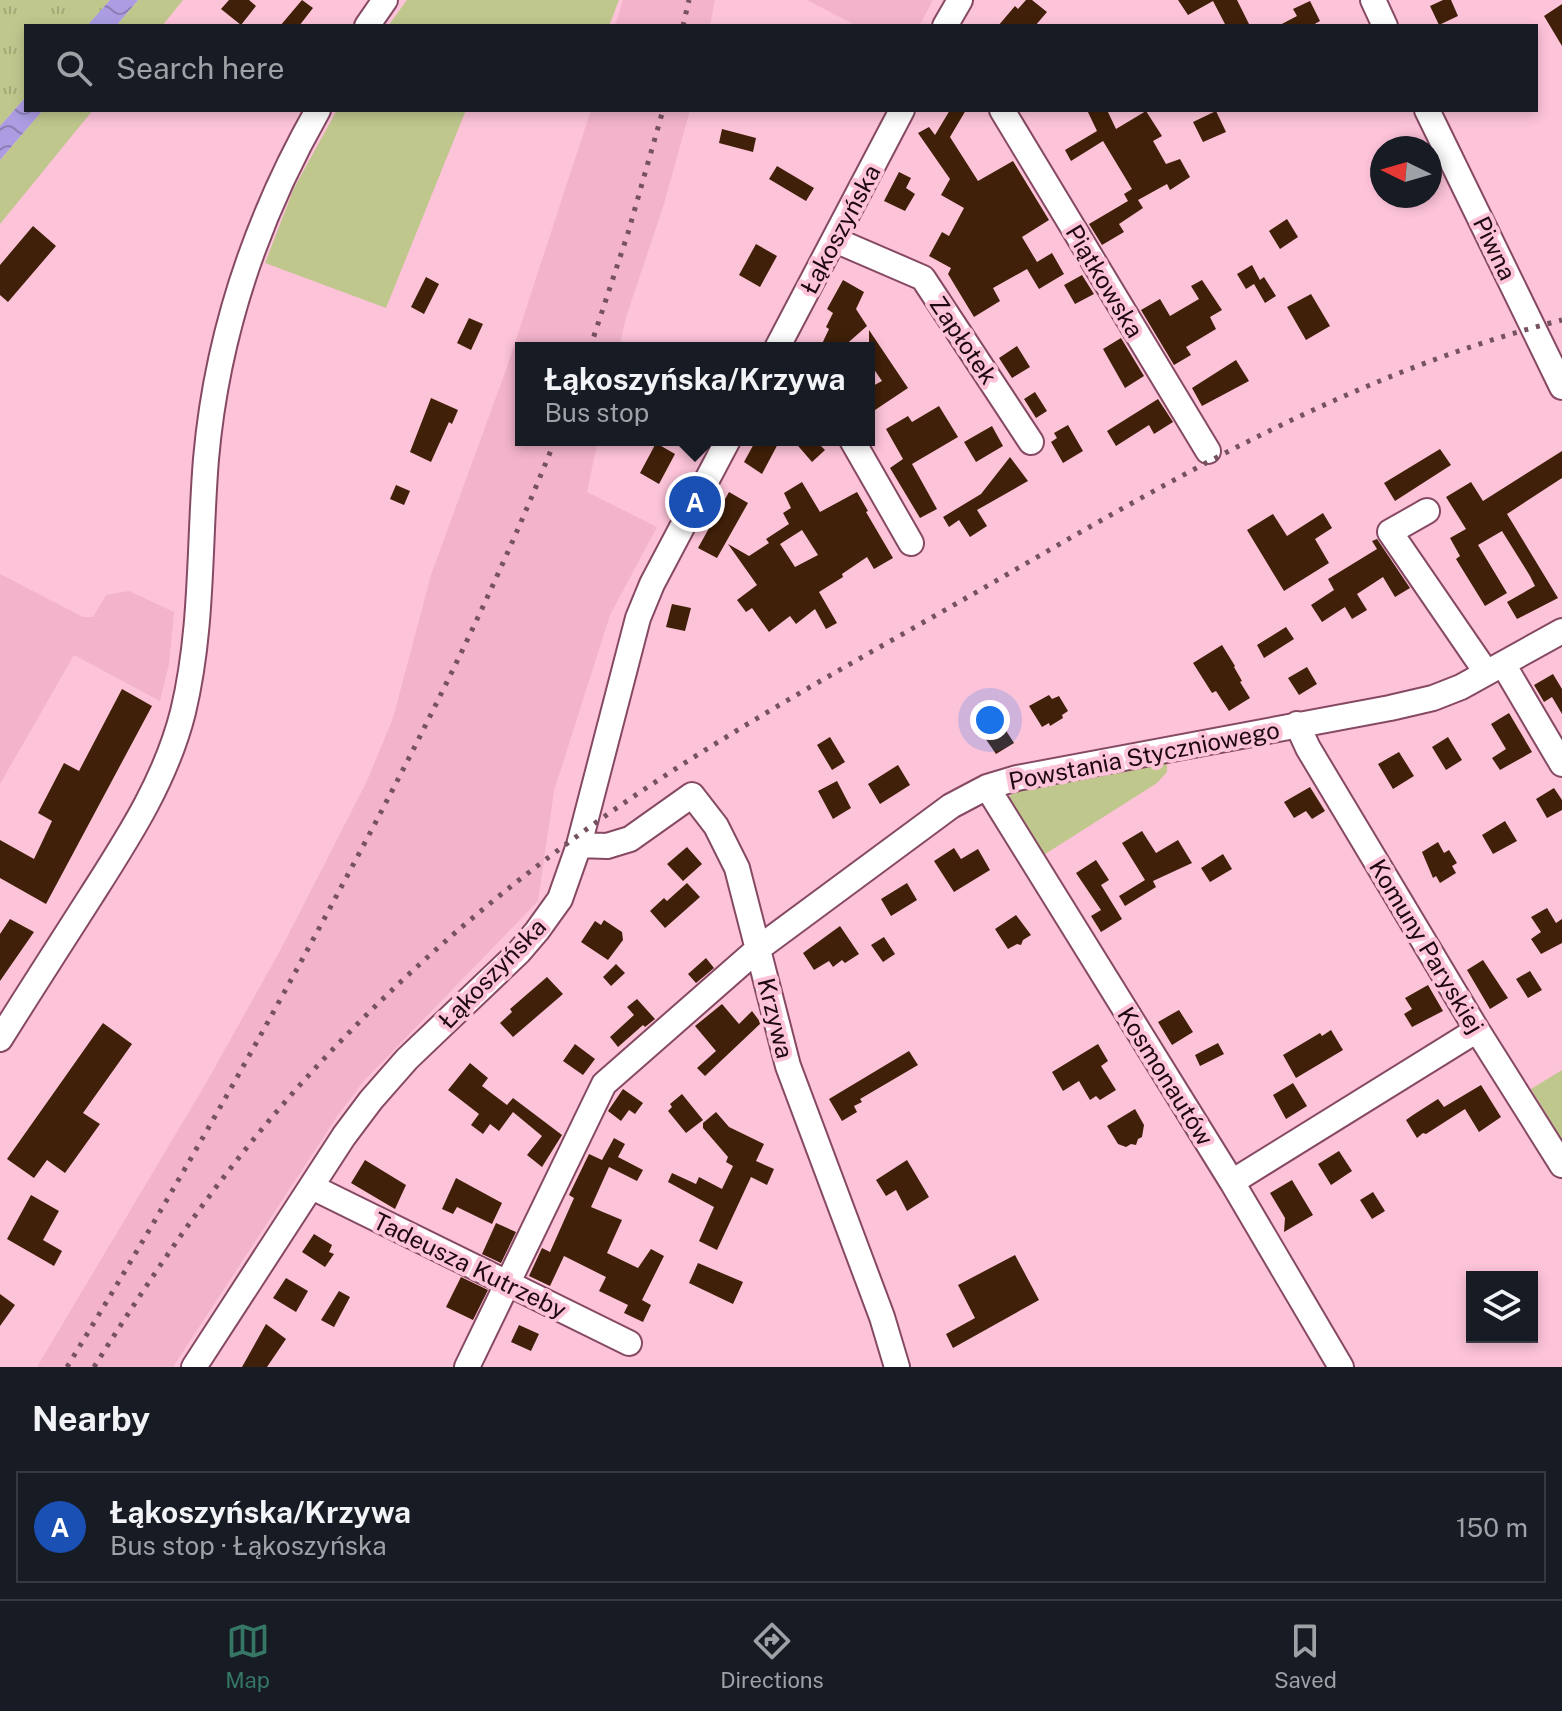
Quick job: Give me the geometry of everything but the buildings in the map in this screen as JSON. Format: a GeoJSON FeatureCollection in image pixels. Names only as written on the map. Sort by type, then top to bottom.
{"type":"FeatureCollection","features":[{"type":"Feature","properties":{"kind":"street"},"geometry":{"type":"LineString","coordinates":[[368,24],[385,0]]}},
{"type":"Feature","properties":{"kind":"street"},"geometry":{"type":"LineString","coordinates":[[946,24],[960,0]]}},
{"type":"Feature","properties":{"kind":"street"},"geometry":{"type":"LineString","coordinates":[[1373,0],[1384,24]]}},
{"type":"Feature","properties":{"kind":"street"},"geometry":{"type":"LineString","coordinates":[[0,1039],[132,832],[167,759],[182,714],[194,655],[206,459],[226,334],[265,213],[289,160],[317,112]]}},
{"type":"Feature","properties":{"kind":"street","name":"Łąkoszyńska"},"geometry":{"type":"LineString","coordinates":[[781,342],[901,112]]}},
{"type":"Feature","properties":{"kind":"street","name":"Piątkowska"},"geometry":{"type":"LineString","coordinates":[[1003,112],[1208,451]]}},
{"type":"Feature","properties":{"kind":"street","name":"Piwna"},"geometry":{"type":"LineString","coordinates":[[1428,112],[1562,387]]}},
{"type":"Feature","properties":{"kind":"street","name":"Zapłotek"},"geometry":{"type":"LineString","coordinates":[[835,240],[923,278],[1031,442]]}},
{"type":"Feature","properties":{"kind":"street","name":"Łąkoszyńska"},"geometry":{"type":"LineString","coordinates":[[194,1367],[353,1124],[398,1069],[537,931],[565,889],[638,618],[652,584],[725,446]]}},
{"type":"Feature","properties":{"kind":"street"},"geometry":{"type":"LineString","coordinates":[[855,446],[911,543]]}},
{"type":"Feature","properties":{"kind":"street"},"geometry":{"type":"LineString","coordinates":[[1427,511],[1390,532],[1495,668],[1562,764]]}},
{"type":"Feature","properties":{"kind":"street","name":"Powstania Styczniowego"},"geometry":{"type":"LineString","coordinates":[[467,1367],[604,1084],[759,948],[951,806],[987,787],[1017,778],[1433,698],[1461,687],[1562,631]]}},
{"type":"Feature","properties":{"kind":"street","name":"Komuny Paryskiej"},"geometry":{"type":"LineString","coordinates":[[1297,724],[1308,748],[1477,1030],[1562,1165]]}},
{"type":"Feature","properties":{"kind":"street","name":"Kosmonautów"},"geometry":{"type":"LineString","coordinates":[[987,787],[1232,1182],[1341,1367]]}},
{"type":"Feature","properties":{"kind":"street","name":"Krzywa"},"geometry":{"type":"LineString","coordinates":[[579,845],[607,846],[630,839],[692,795],[716,826],[737,868],[788,1066],[882,1317],[897,1367]]}},
{"type":"Feature","properties":{"kind":"street"},"geometry":{"type":"LineString","coordinates":[[1232,1182],[1477,1030]]}},
{"type":"Feature","properties":{"kind":"street","name":"Tadeusza Kutrzeby"},"geometry":{"type":"LineString","coordinates":[[312,1187],[629,1343]]}},
{"type":"Feature","properties":{"kind":"shaded area"},"geometry":{"type":"Polygon","coordinates":[[[623,0],[715,0],[710,24],[616,24],[623,0]]]}},
{"type":"Feature","properties":{"kind":"shaded area"},"geometry":{"type":"Polygon","coordinates":[[[807,0],[933,0],[920,24],[853,24],[807,0]]]}},
{"type":"Feature","properties":{"kind":"shaded area"},"geometry":{"type":"Polygon","coordinates":[[[590,112],[689,112],[620,342],[515,342],[590,112]]]}},
{"type":"Feature","properties":{"kind":"shaded area"},"geometry":{"type":"Polygon","coordinates":[[[515,342],[515,446],[597,446],[587,492],[657,527],[610,615],[588,684],[554,791],[538,901],[363,1082],[338,1115],[173,1367],[37,1367],[205,1085],[281,949],[367,781],[393,718],[431,575],[515,342]]]}},
{"type":"Feature","properties":{"kind":"shaded area"},"geometry":{"type":"Polygon","coordinates":[[[0,574],[83,617],[93,617],[106,595],[129,591],[174,612],[169,664],[160,701],[74,655],[0,784],[0,574]]]}},
{"type":"Feature","properties":{"kind":"green space"},"geometry":{"type":"Polygon","coordinates":[[[0,0],[110,0],[90,24],[24,24],[24,99],[0,126],[0,0]]]}},
{"type":"Feature","properties":{"kind":"green space"},"geometry":{"type":"Polygon","coordinates":[[[138,0],[183,0],[164,24],[118,24],[138,0]]]}},
{"type":"Feature","properties":{"kind":"green space"},"geometry":{"type":"Polygon","coordinates":[[[407,0],[619,0],[610,24],[389,24],[407,0]]]}},
{"type":"Feature","properties":{"kind":"green space"},"geometry":{"type":"Polygon","coordinates":[[[41,112],[91,112],[0,224],[0,160],[41,112]]]}},
{"type":"Feature","properties":{"kind":"green space"},"geometry":{"type":"Polygon","coordinates":[[[336,112],[465,112],[386,308],[265,263],[294,188],[336,112]]]}},
{"type":"Feature","properties":{"kind":"green space"},"geometry":{"type":"Polygon","coordinates":[[[1167,761],[1167,772],[1157,783],[1042,856],[1007,802],[1012,792],[1167,761]]]}},
{"type":"Feature","properties":{"kind":"green space"},"geometry":{"type":"Polygon","coordinates":[[[1562,1070],[1562,1140],[1531,1089],[1562,1070]]]}},
{"type":"Feature","properties":{"kind":"water"},"geometry":{"type":"Polygon","coordinates":[[[110,0],[138,0],[118,24],[89,24],[110,0]]]}},
{"type":"Feature","properties":{"kind":"water"},"geometry":{"type":"Polygon","coordinates":[[[24,99],[24,112],[41,112],[0,160],[0,126],[24,99]]]}},
{"type":"Feature","properties":{"kind":"railway"},"geometry":{"type":"LineString","coordinates":[[683,24],[689,0]]}},
{"type":"Feature","properties":{"kind":"railway"},"geometry":{"type":"LineString","coordinates":[[592,342],[628,233],[662,112]]}},
{"type":"Feature","properties":{"kind":"railway"},"geometry":{"type":"LineString","coordinates":[[94,1367],[194,1217],[302,1082],[381,1001],[465,924],[606,815],[773,709],[1204,464],[1273,429],[1414,367],[1487,341],[1562,320]]}},
{"type":"Feature","properties":{"kind":"railway"},"geometry":{"type":"LineString","coordinates":[[67,1367],[206,1132],[367,838],[480,613],[553,446]]}},
{"type":"Feature","properties":{"kind":"place","name":"Łąkoszyńska/Krzywa"},"geometry":{"type":"Point","coordinates":[695,502]}}]}
